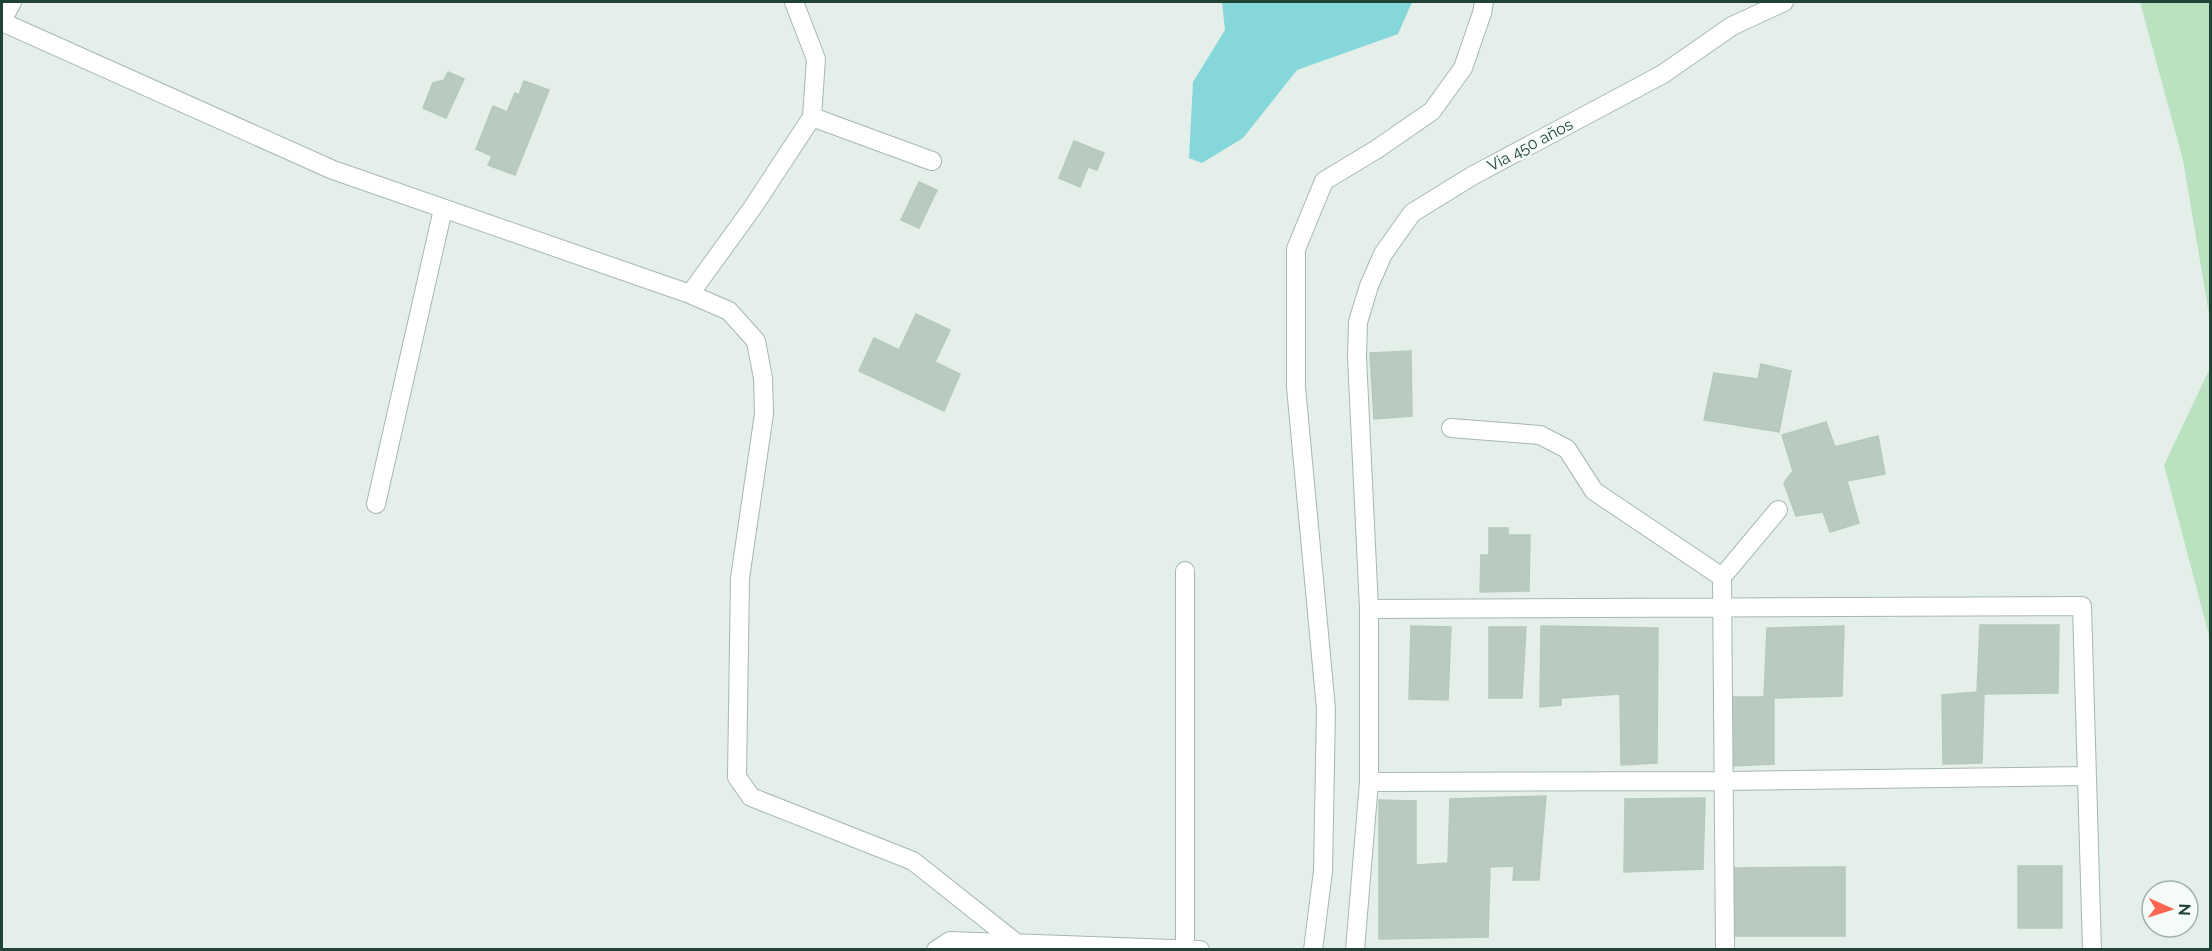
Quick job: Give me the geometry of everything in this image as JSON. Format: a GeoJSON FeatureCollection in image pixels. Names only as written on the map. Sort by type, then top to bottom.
{"type":"FeatureCollection","features":[{"type":"Feature","properties":{"kind":"street"},"geometry":{"type":"LineString","coordinates":[[12,2],[2,22],[333,170],[690,294],[729,311],[756,341],[763,378],[764,414],[740,578],[737,777],[751,797],[913,861],[1015,942]]}},
{"type":"Feature","properties":{"kind":"street"},"geometry":{"type":"LineString","coordinates":[[690,294],[753,207],[812,117],[816,59],[794,2]]}},
{"type":"Feature","properties":{"kind":"street"},"geometry":{"type":"LineString","coordinates":[[1313,950],[1323,871],[1326,709],[1296,387],[1296,249],[1324,181],[1377,149],[1432,111],[1463,68],[1484,2]]}},
{"type":"Feature","properties":{"kind":"street","name":"Via 450 años"},"geometry":{"type":"LineString","coordinates":[[1355,950],[1369,782],[1369,609],[1357,357],[1358,322],[1369,286],[1383,254],[1412,213],[1472,176],[1663,74],[1731,26],[1784,2]]}},
{"type":"Feature","properties":{"kind":"street"},"geometry":{"type":"LineString","coordinates":[[812,117],[932,161]]}},
{"type":"Feature","properties":{"kind":"street"},"geometry":{"type":"LineString","coordinates":[[376,504],[443,208]]}},
{"type":"Feature","properties":{"kind":"street"},"geometry":{"type":"LineString","coordinates":[[1451,428],[1540,435],[1568,449],[1594,491],[1722,577]]}},
{"type":"Feature","properties":{"kind":"street"},"geometry":{"type":"LineString","coordinates":[[1725,950],[1722,577],[1778,510]]}},
{"type":"Feature","properties":{"kind":"street"},"geometry":{"type":"LineString","coordinates":[[1185,571],[1185,949]]}},
{"type":"Feature","properties":{"kind":"street"},"geometry":{"type":"LineString","coordinates":[[1369,609],[2082,606],[2092,950]]}},
{"type":"Feature","properties":{"kind":"street"},"geometry":{"type":"LineString","coordinates":[[1369,782],[1725,781],[2087,776]]}},
{"type":"Feature","properties":{"kind":"street"},"geometry":{"type":"LineString","coordinates":[[936,950],[950,941],[1200,950]]}},
{"type":"Feature","properties":{"kind":"green space"},"geometry":{"type":"Polygon","coordinates":[[[2140,2],[2210,2],[2210,320],[2183,160],[2140,2]]]}},
{"type":"Feature","properties":{"kind":"green space"},"geometry":{"type":"Polygon","coordinates":[[[2210,368],[2210,639],[2164,465],[2210,368]]]}},
{"type":"Feature","properties":{"kind":"water"},"geometry":{"type":"Polygon","coordinates":[[[1222,2],[1412,2],[1398,34],[1297,70],[1243,138],[1202,163],[1189,158],[1193,82],[1225,30],[1222,2]]]}},
{"type":"Feature","properties":{"kind":"building"},"geometry":{"type":"Polygon","coordinates":[[[448,72],[464,79],[446,118],[423,108],[433,83],[444,80],[448,72]]]}},
{"type":"Feature","properties":{"kind":"building"},"geometry":{"type":"Polygon","coordinates":[[[524,81],[549,90],[515,175],[488,165],[492,156],[476,149],[493,106],[507,112],[515,93],[519,95],[524,81]]]}},
{"type":"Feature","properties":{"kind":"building"},"geometry":{"type":"Polygon","coordinates":[[[1074,141],[1104,153],[1097,170],[1088,167],[1080,187],[1059,178],[1074,141]]]}},
{"type":"Feature","properties":{"kind":"building"},"geometry":{"type":"Polygon","coordinates":[[[919,182],[937,190],[919,228],[901,220],[919,182]]]}},
{"type":"Feature","properties":{"kind":"building"},"geometry":{"type":"Polygon","coordinates":[[[916,314],[950,330],[935,362],[960,374],[944,411],[859,371],[874,338],[899,350],[916,314]]]}},
{"type":"Feature","properties":{"kind":"building"},"geometry":{"type":"Polygon","coordinates":[[[1411,351],[1412,416],[1374,419],[1370,353],[1411,351]]]}},
{"type":"Feature","properties":{"kind":"building"},"geometry":{"type":"Polygon","coordinates":[[[1761,364],[1791,371],[1779,432],[1704,420],[1714,373],[1758,379],[1761,364]]]}},
{"type":"Feature","properties":{"kind":"building"},"geometry":{"type":"Polygon","coordinates":[[[1826,422],[1835,447],[1878,436],[1885,474],[1847,481],[1859,523],[1830,532],[1823,512],[1796,516],[1784,483],[1793,471],[1782,435],[1826,422]]]}},
{"type":"Feature","properties":{"kind":"building"},"geometry":{"type":"Polygon","coordinates":[[[1489,528],[1508,528],[1508,535],[1530,535],[1529,591],[1480,592],[1481,555],[1489,555],[1489,528]]]}},
{"type":"Feature","properties":{"kind":"building"},"geometry":{"type":"Polygon","coordinates":[[[1980,625],[2059,625],[2058,693],[1984,694],[1982,763],[1943,764],[1942,695],[1977,692],[1980,625]]]}},
{"type":"Feature","properties":{"kind":"building"},"geometry":{"type":"Polygon","coordinates":[[[1411,626],[1451,627],[1448,700],[1409,699],[1411,626]]]}},
{"type":"Feature","properties":{"kind":"building"},"geometry":{"type":"Polygon","coordinates":[[[1541,626],[1658,628],[1657,763],[1621,765],[1620,694],[1561,698],[1561,705],[1540,707],[1541,626]]]}},
{"type":"Feature","properties":{"kind":"building"},"geometry":{"type":"Polygon","coordinates":[[[1844,626],[1842,696],[1774,698],[1774,764],[1732,766],[1730,697],[1764,697],[1767,628],[1844,626]]]}},
{"type":"Feature","properties":{"kind":"building"},"geometry":{"type":"Polygon","coordinates":[[[1489,627],[1526,627],[1522,698],[1489,698],[1489,627]]]}},
{"type":"Feature","properties":{"kind":"building"},"geometry":{"type":"Polygon","coordinates":[[[1546,796],[1539,880],[1513,880],[1514,866],[1490,867],[1488,937],[1379,939],[1379,800],[1416,801],[1416,865],[1448,863],[1450,799],[1546,796]]]}},
{"type":"Feature","properties":{"kind":"building"},"geometry":{"type":"Polygon","coordinates":[[[1705,798],[1703,869],[1624,872],[1625,799],[1705,798]]]}},
{"type":"Feature","properties":{"kind":"building"},"geometry":{"type":"Polygon","coordinates":[[[2018,866],[2062,866],[2062,928],[2018,928],[2018,866]]]}},
{"type":"Feature","properties":{"kind":"building"},"geometry":{"type":"Polygon","coordinates":[[[1845,867],[1845,936],[1735,936],[1734,868],[1845,867]]]}}]}
